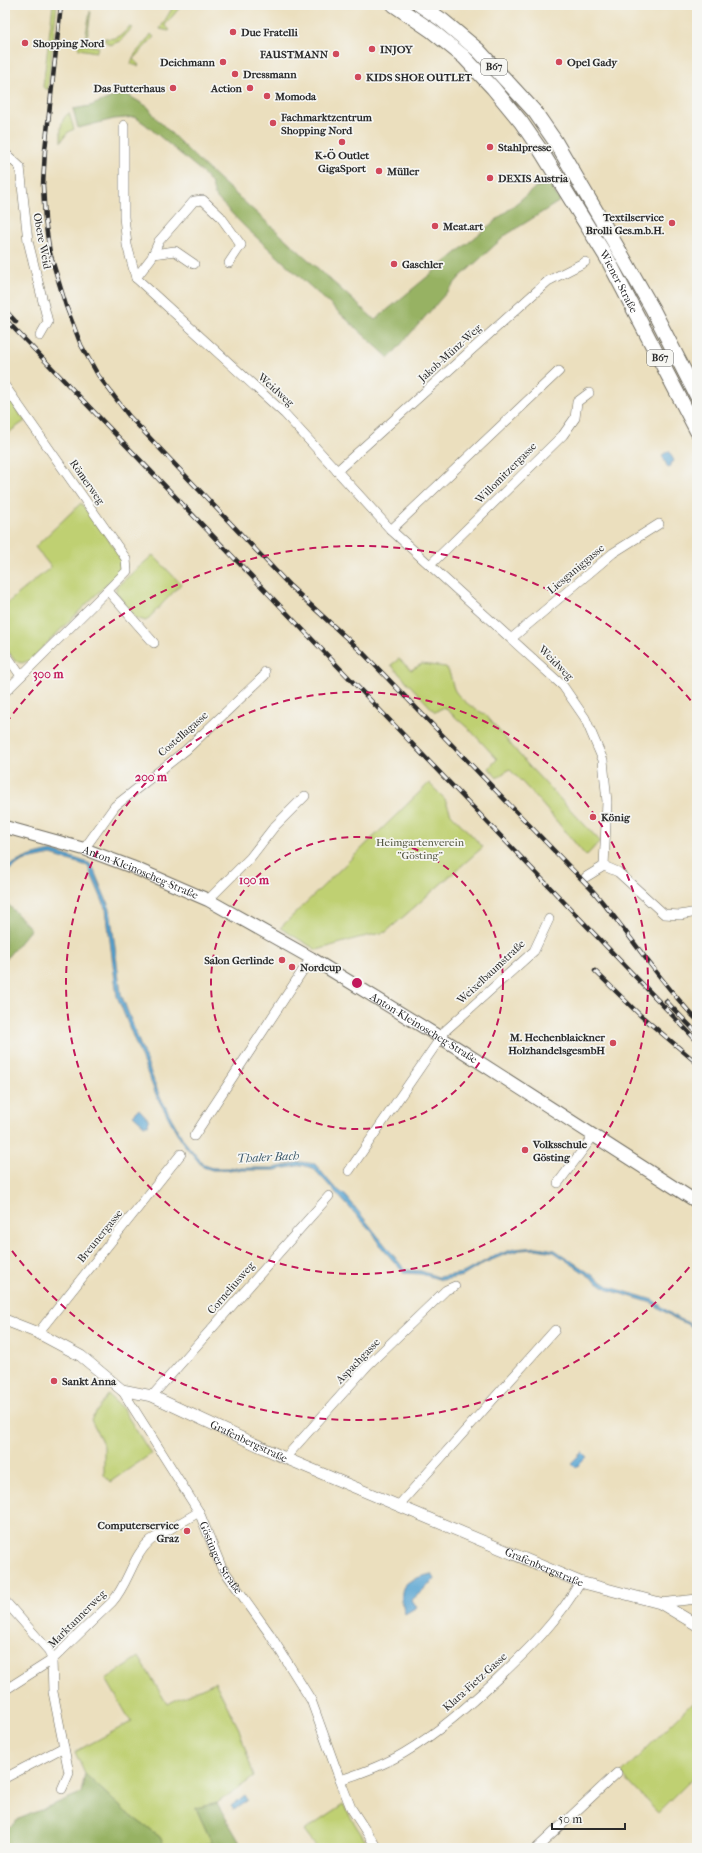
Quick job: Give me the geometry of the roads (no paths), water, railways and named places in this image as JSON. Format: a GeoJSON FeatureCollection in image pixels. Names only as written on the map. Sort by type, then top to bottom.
{"type":"FeatureCollection","features":[{"type":"Feature","properties":{"kind":"main road","name":"Wiener Straße"},"geometry":{"type":"LineString","coordinates":[[394,5],[432,31],[464,57],[493,88],[521,122],[607,258],[697,431]]}},
{"type":"Feature","properties":{"kind":"main road","name":"Wiener Straße"},"geometry":{"type":"LineString","coordinates":[[420,5],[442,20],[478,50],[535,112],[554,141],[652,308],[697,396]]}},
{"type":"Feature","properties":{"kind":"main road","name":"Anton-Kleinoscheg-Straße"},"geometry":{"type":"LineString","coordinates":[[5,827],[84,849],[132,866],[208,900],[312,958],[441,1038],[697,1202]]}},
{"type":"Feature","properties":{"kind":"street"},"geometry":{"type":"LineString","coordinates":[[124,125],[124,217],[127,245],[136,278]]}},
{"type":"Feature","properties":{"kind":"street","name":"Obere Weid"},"geometry":{"type":"LineString","coordinates":[[5,153],[20,167],[28,241],[48,322],[40,336]]}},
{"type":"Feature","properties":{"kind":"street"},"geometry":{"type":"LineString","coordinates":[[136,278],[153,254],[159,241],[194,201],[200,199],[220,216],[241,245],[229,263]]}},
{"type":"Feature","properties":{"kind":"street"},"geometry":{"type":"LineString","coordinates":[[153,254],[175,251],[194,264]]}},
{"type":"Feature","properties":{"kind":"street","name":"Jakob-Münz-Weg"},"geometry":{"type":"LineString","coordinates":[[337,471],[548,281],[585,262]]}},
{"type":"Feature","properties":{"kind":"street","name":"Weidweg"},"geometry":{"type":"LineString","coordinates":[[136,278],[285,414],[391,530],[512,638],[563,686],[585,718],[603,760],[607,802],[604,866]]}},
{"type":"Feature","properties":{"kind":"street"},"geometry":{"type":"LineString","coordinates":[[391,530],[559,371]]}},
{"type":"Feature","properties":{"kind":"street","name":"Römerweg"},"geometry":{"type":"LineString","coordinates":[[5,386],[126,559],[127,571],[5,692]]}},
{"type":"Feature","properties":{"kind":"street","name":"Willomitzergasse"},"geometry":{"type":"LineString","coordinates":[[430,565],[562,435],[575,418],[577,402],[589,393]]}},
{"type":"Feature","properties":{"kind":"street","name":"Liesganiggasse"},"geometry":{"type":"LineString","coordinates":[[512,638],[613,553],[659,524]]}},
{"type":"Feature","properties":{"kind":"street"},"geometry":{"type":"LineString","coordinates":[[108,591],[154,643]]}},
{"type":"Feature","properties":{"kind":"street"},"geometry":{"type":"LineString","coordinates":[[5,653],[21,676]]}},
{"type":"Feature","properties":{"kind":"street","name":"Costellagasse"},"geometry":{"type":"LineString","coordinates":[[84,849],[115,806],[186,750],[265,675],[264,672]]}},
{"type":"Feature","properties":{"kind":"street"},"geometry":{"type":"LineString","coordinates":[[208,900],[250,858],[274,828],[305,796]]}},
{"type":"Feature","properties":{"kind":"street"},"geometry":{"type":"LineString","coordinates":[[586,877],[604,866],[618,872],[664,914],[680,915],[697,912]]}},
{"type":"Feature","properties":{"kind":"street","name":"Weixelbaumstraße"},"geometry":{"type":"LineString","coordinates":[[441,1038],[446,1030],[534,951],[549,918]]}},
{"type":"Feature","properties":{"kind":"street"},"geometry":{"type":"LineString","coordinates":[[194,1136],[312,958]]}},
{"type":"Feature","properties":{"kind":"street"},"geometry":{"type":"LineString","coordinates":[[349,1171],[441,1038]]}},
{"type":"Feature","properties":{"kind":"street"},"geometry":{"type":"LineString","coordinates":[[558,1183],[594,1136]]}},
{"type":"Feature","properties":{"kind":"street","name":"Breunergasse"},"geometry":{"type":"LineString","coordinates":[[38,1333],[181,1154]]}},
{"type":"Feature","properties":{"kind":"street","name":"Corneliusweg"},"geometry":{"type":"LineString","coordinates":[[152,1396],[328,1196]]}},
{"type":"Feature","properties":{"kind":"street","name":"Aspachgasse"},"geometry":{"type":"LineString","coordinates":[[285,1458],[368,1366],[446,1290],[455,1286]]}},
{"type":"Feature","properties":{"kind":"street","name":"Göstinger Straße"},"geometry":{"type":"LineString","coordinates":[[5,1320],[38,1333],[82,1356],[122,1390],[199,1512],[221,1566],[269,1633],[312,1700],[351,1808],[377,1848]]}},
{"type":"Feature","properties":{"kind":"street"},"geometry":{"type":"LineString","coordinates":[[398,1506],[555,1330]]}},
{"type":"Feature","properties":{"kind":"street","name":"Grafenbergstraße"},"geometry":{"type":"LineString","coordinates":[[122,1390],[152,1396],[285,1458],[580,1582],[660,1603],[697,1599]]}},
{"type":"Feature","properties":{"kind":"street","name":"Marktannerweg"},"geometry":{"type":"LineString","coordinates":[[5,1690],[52,1660],[115,1598],[137,1556],[145,1545],[199,1512]]}},
{"type":"Feature","properties":{"kind":"street","name":"Klara-Fietz-Gasse"},"geometry":{"type":"LineString","coordinates":[[340,1780],[386,1763],[405,1753],[461,1713],[540,1638],[573,1596],[580,1582]]}},
{"type":"Feature","properties":{"kind":"street","name":"Marktannerweg"},"geometry":{"type":"LineString","coordinates":[[5,1601],[49,1651],[52,1660],[53,1692],[69,1773],[62,1789]]}},
{"type":"Feature","properties":{"kind":"street"},"geometry":{"type":"LineString","coordinates":[[660,1603],[697,1625]]}},
{"type":"Feature","properties":{"kind":"street"},"geometry":{"type":"LineString","coordinates":[[5,1778],[64,1747]]}},
{"type":"Feature","properties":{"kind":"street"},"geometry":{"type":"LineString","coordinates":[[537,1848],[617,1773]]}},
{"type":"Feature","properties":{"kind":"water"},"geometry":{"type":"Polygon","coordinates":[[[669,451],[674,461],[670,463],[671,467],[668,468],[662,455],[669,451]]]}},
{"type":"Feature","properties":{"kind":"water","name":"Thaler Bach"},"geometry":{"type":"Polygon","coordinates":[[[52,851],[89,863],[93,868],[110,909],[121,994],[160,1097],[184,1141],[204,1165],[213,1168],[274,1168],[301,1162],[315,1164],[333,1186],[346,1196],[405,1270],[421,1271],[438,1277],[463,1273],[494,1256],[514,1249],[537,1247],[555,1250],[610,1287],[653,1300],[674,1316],[697,1327],[697,1329],[674,1318],[652,1303],[609,1290],[554,1252],[536,1249],[520,1250],[484,1263],[463,1276],[442,1280],[421,1274],[404,1273],[382,1248],[373,1233],[313,1168],[302,1165],[275,1170],[212,1170],[203,1167],[182,1142],[157,1097],[117,996],[106,909],[88,866],[51,855],[22,861],[5,873],[5,869],[17,862],[52,851]]]}},
{"type":"Feature","properties":{"kind":"water"},"geometry":{"type":"Polygon","coordinates":[[[139,1109],[149,1120],[148,1125],[144,1125],[133,1115],[139,1109]]]}},
{"type":"Feature","properties":{"kind":"water"},"geometry":{"type":"Polygon","coordinates":[[[582,1452],[587,1457],[576,1468],[571,1463],[582,1452]]]}},
{"type":"Feature","properties":{"kind":"water"},"geometry":{"type":"Polygon","coordinates":[[[431,1574],[434,1579],[432,1582],[412,1600],[417,1607],[405,1614],[402,1596],[404,1586],[414,1579],[431,1574]]]}},
{"type":"Feature","properties":{"kind":"water"},"geometry":{"type":"Polygon","coordinates":[[[245,1795],[248,1800],[234,1810],[231,1806],[245,1795]]]}},
{"type":"Feature","properties":{"kind":"railway"},"geometry":{"type":"LineString","coordinates":[[61,5],[45,150],[43,185],[45,220],[50,253],[66,306],[81,345],[98,375],[129,416],[290,586],[364,654],[592,890],[619,922],[669,989],[697,1020]]}},
{"type":"Feature","properties":{"kind":"railway"},"geometry":{"type":"LineString","coordinates":[[5,310],[16,322]]}},
{"type":"Feature","properties":{"kind":"railway"},"geometry":{"type":"LineString","coordinates":[[5,319],[697,1041]]}},
{"type":"Feature","properties":{"kind":"railway"},"geometry":{"type":"LineString","coordinates":[[595,971],[640,1015],[697,1063]]}},
{"type":"Feature","properties":{"kind":"railway"},"geometry":{"type":"LineString","coordinates":[[666,1001],[697,1033]]}},
{"type":"Feature","properties":{"kind":"place","name":"Due Fratelli"},"geometry":{"type":"Point","coordinates":[233,32]}},
{"type":"Feature","properties":{"kind":"place","name":"Shopping Nord"},"geometry":{"type":"Point","coordinates":[25,43]}},
{"type":"Feature","properties":{"kind":"place","name":"INJOY"},"geometry":{"type":"Point","coordinates":[372,49]}},
{"type":"Feature","properties":{"kind":"place","name":"FAUSTMANN"},"geometry":{"type":"Point","coordinates":[336,54]}},
{"type":"Feature","properties":{"kind":"place","name":"Deichmann"},"geometry":{"type":"Point","coordinates":[223,62]}},
{"type":"Feature","properties":{"kind":"place","name":"Opel Gady"},"geometry":{"type":"Point","coordinates":[559,62]}},
{"type":"Feature","properties":{"kind":"place","name":"Dressmann"},"geometry":{"type":"Point","coordinates":[235,74]}},
{"type":"Feature","properties":{"kind":"place","name":"KIDS SHOE OUTLET"},"geometry":{"type":"Point","coordinates":[358,77]}},
{"type":"Feature","properties":{"kind":"place","name":"Das Futterhaus"},"geometry":{"type":"Point","coordinates":[173,88]}},
{"type":"Feature","properties":{"kind":"place","name":"Action"},"geometry":{"type":"Point","coordinates":[250,88]}},
{"type":"Feature","properties":{"kind":"place","name":"Momoda"},"geometry":{"type":"Point","coordinates":[267,96]}},
{"type":"Feature","properties":{"kind":"place","name":"Fachmarktzentrum Shopping Nord"},"geometry":{"type":"Point","coordinates":[273,123]}},
{"type":"Feature","properties":{"kind":"place","name":"K+Ö Outlet GigaSport"},"geometry":{"type":"Point","coordinates":[342,142]}},
{"type":"Feature","properties":{"kind":"place","name":"Stahlpresse"},"geometry":{"type":"Point","coordinates":[490,147]}},
{"type":"Feature","properties":{"kind":"place","name":"Müller"},"geometry":{"type":"Point","coordinates":[379,171]}},
{"type":"Feature","properties":{"kind":"place","name":"DEXIS Austria"},"geometry":{"type":"Point","coordinates":[490,178]}},
{"type":"Feature","properties":{"kind":"place","name":"Textilservice Brolli Ges.m.b.H."},"geometry":{"type":"Point","coordinates":[672,223]}},
{"type":"Feature","properties":{"kind":"place","name":"Meat.art"},"geometry":{"type":"Point","coordinates":[435,226]}},
{"type":"Feature","properties":{"kind":"place","name":"Gaschler"},"geometry":{"type":"Point","coordinates":[394,264]}},
{"type":"Feature","properties":{"kind":"place","name":"König"},"geometry":{"type":"Point","coordinates":[593,817]}},
{"type":"Feature","properties":{"kind":"place","name":"Salon Gerlinde"},"geometry":{"type":"Point","coordinates":[282,960]}},
{"type":"Feature","properties":{"kind":"place","name":"Nordcup"},"geometry":{"type":"Point","coordinates":[292,967]}},
{"type":"Feature","properties":{"kind":"place","name":"M. Hechenblaickner HolzhandelsgesmbH"},"geometry":{"type":"Point","coordinates":[613,1043]}},
{"type":"Feature","properties":{"kind":"place","name":"Volksschule Gösting"},"geometry":{"type":"Point","coordinates":[525,1150]}},
{"type":"Feature","properties":{"kind":"place","name":"Sankt Anna"},"geometry":{"type":"Point","coordinates":[54,1381]}},
{"type":"Feature","properties":{"kind":"place","name":"Computerservice Graz"},"geometry":{"type":"Point","coordinates":[187,1531]}},
{"type":"Feature","properties":{"kind":"park label","name":"Heimgartenverein \"Gösting\""},"geometry":{"type":"Point","coordinates":[420,848]}}]}
